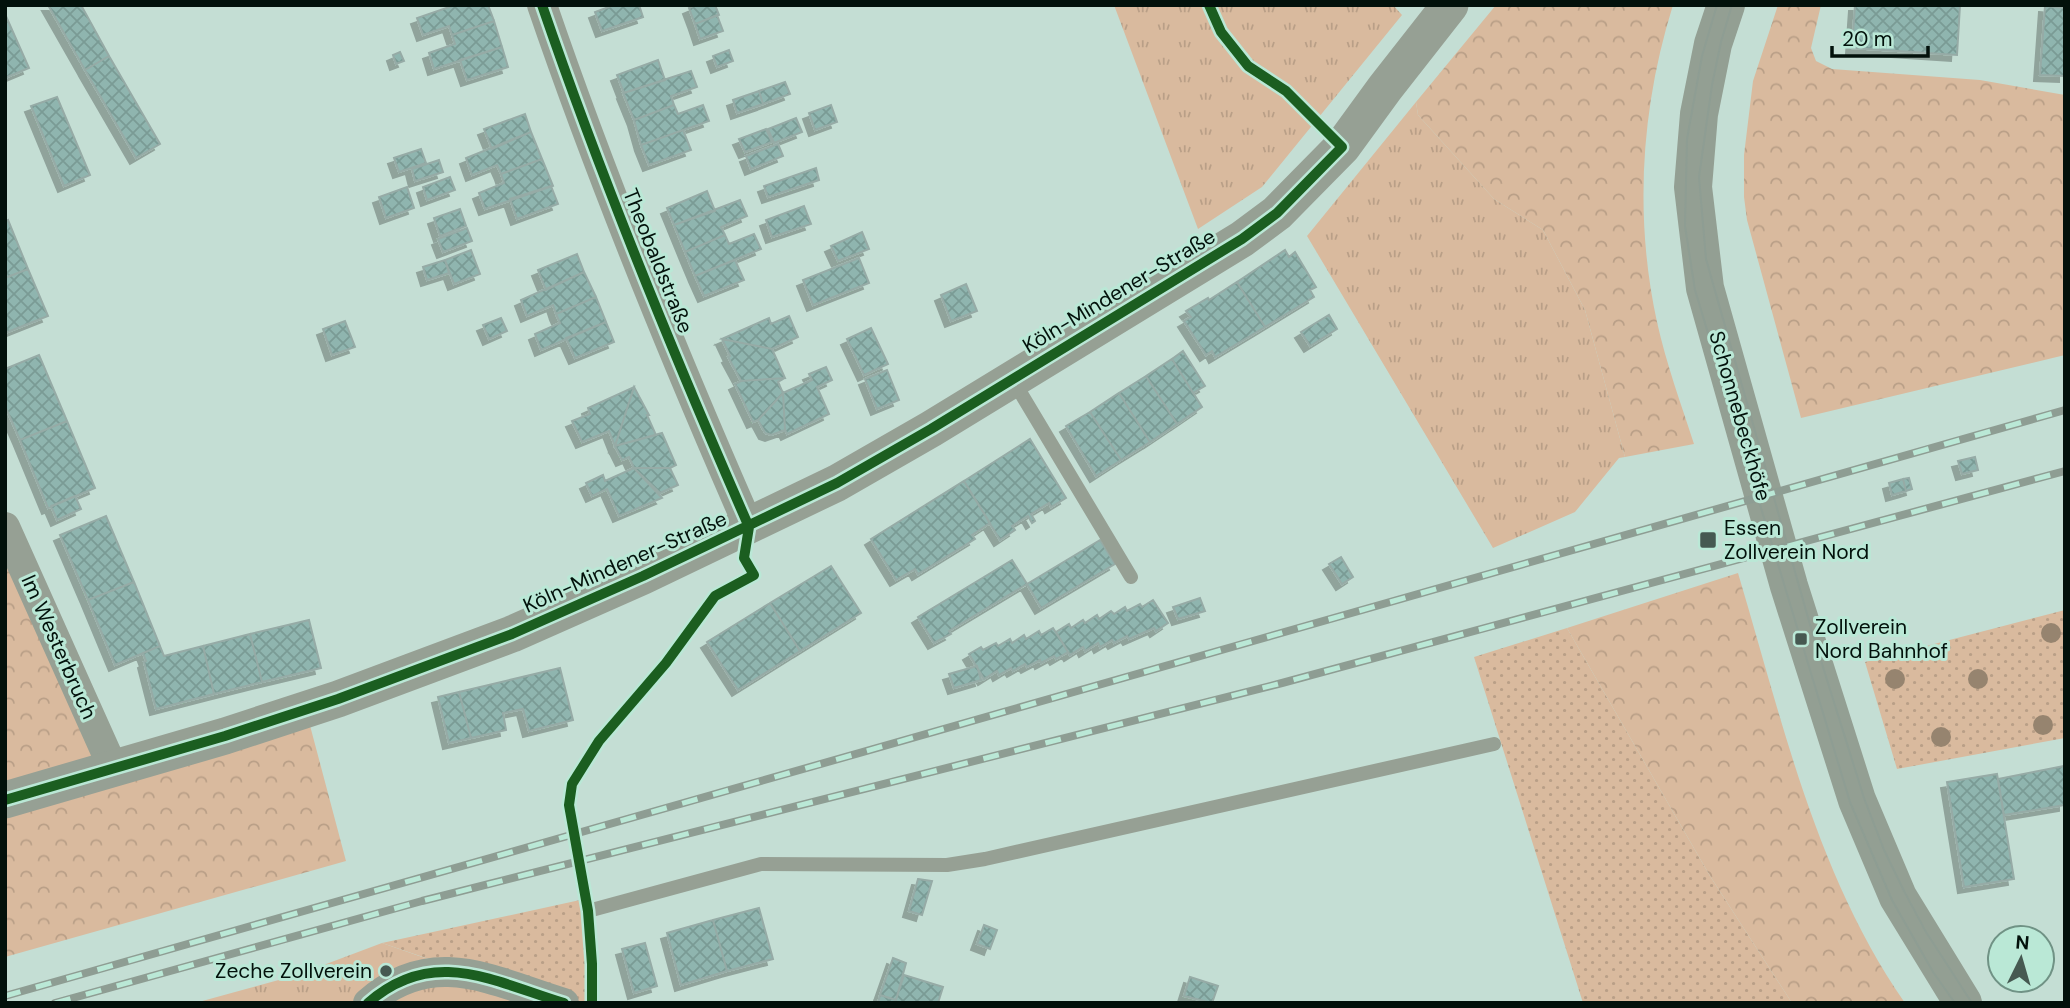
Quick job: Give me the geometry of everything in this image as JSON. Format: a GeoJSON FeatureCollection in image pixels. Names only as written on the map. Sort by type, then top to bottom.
{"type":"FeatureCollection","features":[{"type":"Feature","properties":{"kind":"main road","name":"Schonnebeckhöfe"},"geometry":{"type":"LineString","coordinates":[[1726,5],[1713,44],[1699,114],[1693,187],[1705,288],[1789,586],[1857,800],[1898,897],[1963,1003]]}},
{"type":"Feature","properties":{"kind":"street","name":"Theobaldstraße"},"geometry":{"type":"LineString","coordinates":[[542,5],[584,128],[631,250],[749,527]]}},
{"type":"Feature","properties":{"kind":"street","name":"Köln-Mindener-Straße"},"geometry":{"type":"LineString","coordinates":[[5,800],[237,732],[453,657],[545,619],[749,527],[837,483],[1242,239],[1277,213],[1342,148],[1450,5]]}},
{"type":"Feature","properties":{"kind":"street","name":"Im Westerbruch"},"geometry":{"type":"LineString","coordinates":[[5,527],[113,768]]}},
{"type":"Feature","properties":{"kind":"street"},"geometry":{"type":"LineString","coordinates":[[368,1003],[401,979],[420,973],[445,971],[480,977],[565,1003]]}},
{"type":"Feature","properties":{"kind":"lane"},"geometry":{"type":"LineString","coordinates":[[1012,379],[1131,577]]}},
{"type":"Feature","properties":{"kind":"lane"},"geometry":{"type":"LineString","coordinates":[[587,911],[761,864],[947,865],[985,859],[1494,744]]}},
{"type":"Feature","properties":{"kind":"green space"},"geometry":{"type":"Polygon","coordinates":[[[1114,5],[1393,5],[1402,15],[1262,187],[1198,229],[1114,5]]]}},
{"type":"Feature","properties":{"kind":"green space"},"geometry":{"type":"Polygon","coordinates":[[[1496,5],[1673,5],[1662,44],[1648,122],[1644,162],[1645,243],[1657,322],[1694,444],[1625,457],[1585,310],[1543,230],[1494,199],[1418,115],[1416,102],[1496,5]]]}},
{"type":"Feature","properties":{"kind":"green space"},"geometry":{"type":"Polygon","coordinates":[[[1778,5],[1821,5],[1811,48],[1816,61],[1832,69],[1980,80],[2065,95],[2065,355],[1801,418],[1747,220],[1744,197],[1744,155],[1753,81],[1778,5]]]}},
{"type":"Feature","properties":{"kind":"green space"},"geometry":{"type":"Polygon","coordinates":[[[1416,102],[1418,115],[1494,199],[1543,230],[1585,310],[1625,457],[1619,458],[1575,512],[1493,548],[1307,236],[1416,102]]]}},
{"type":"Feature","properties":{"kind":"green space"},"geometry":{"type":"Polygon","coordinates":[[[5,555],[111,777],[308,718],[346,861],[5,957],[5,555]]]}},
{"type":"Feature","properties":{"kind":"green space"},"geometry":{"type":"Polygon","coordinates":[[[1738,573],[1787,740],[1825,849],[1874,954],[1905,1003],[1792,1003],[1710,876],[1567,628],[1738,573]]]}},
{"type":"Feature","properties":{"kind":"green space"},"geometry":{"type":"Polygon","coordinates":[[[2065,610],[2065,738],[1897,769],[1865,662],[2065,610]]]}},
{"type":"Feature","properties":{"kind":"green space"},"geometry":{"type":"Polygon","coordinates":[[[1567,628],[1710,876],[1792,1003],[1583,1003],[1474,657],[1567,628]]]}},
{"type":"Feature","properties":{"kind":"green space"},"geometry":{"type":"Polygon","coordinates":[[[580,900],[585,938],[585,1003],[455,968],[382,943],[580,900]]]}},
{"type":"Feature","properties":{"kind":"green space","name":"Zeche Zollverein"},"geometry":{"type":"Polygon","coordinates":[[[382,943],[555,1003],[195,1003],[297,975],[382,943]]]}},
{"type":"Feature","properties":{"kind":"building"},"geometry":{"type":"Polygon","coordinates":[[[48,5],[81,5],[109,56],[85,70],[48,5]]]}},
{"type":"Feature","properties":{"kind":"building"},"geometry":{"type":"Polygon","coordinates":[[[455,5],[488,5],[494,21],[452,35],[449,26],[423,35],[417,18],[455,5]]]}},
{"type":"Feature","properties":{"kind":"building"},"geometry":{"type":"Polygon","coordinates":[[[614,5],[639,5],[643,17],[602,31],[595,12],[614,5]]]}},
{"type":"Feature","properties":{"kind":"building"},"geometry":{"type":"Polygon","coordinates":[[[696,5],[715,5],[719,15],[695,24],[689,8],[696,5]]]}},
{"type":"Feature","properties":{"kind":"building"},"geometry":{"type":"Polygon","coordinates":[[[1855,5],[1960,5],[1957,55],[1852,48],[1855,5]]]}},
{"type":"Feature","properties":{"kind":"building"},"geometry":{"type":"Polygon","coordinates":[[[2045,6],[2065,8],[2065,76],[2040,75],[2045,6]]]}},
{"type":"Feature","properties":{"kind":"building"},"geometry":{"type":"Polygon","coordinates":[[[5,14],[29,68],[5,78],[5,14]]]}},
{"type":"Feature","properties":{"kind":"building"},"geometry":{"type":"Polygon","coordinates":[[[717,15],[723,31],[700,39],[695,24],[717,15]]]}},
{"type":"Feature","properties":{"kind":"building"},"geometry":{"type":"Polygon","coordinates":[[[494,21],[502,47],[434,69],[429,53],[455,44],[452,35],[494,21]]]}},
{"type":"Feature","properties":{"kind":"building"},"geometry":{"type":"Polygon","coordinates":[[[502,47],[508,67],[467,80],[460,60],[502,47]]]}},
{"type":"Feature","properties":{"kind":"building"},"geometry":{"type":"Polygon","coordinates":[[[729,50],[733,61],[717,67],[713,56],[729,50]]]}},
{"type":"Feature","properties":{"kind":"building"},"geometry":{"type":"Polygon","coordinates":[[[400,52],[404,61],[396,64],[393,55],[400,52]]]}},
{"type":"Feature","properties":{"kind":"building"},"geometry":{"type":"Polygon","coordinates":[[[109,56],[160,144],[136,158],[85,70],[109,56]]]}},
{"type":"Feature","properties":{"kind":"building"},"geometry":{"type":"Polygon","coordinates":[[[658,60],[665,80],[624,93],[617,75],[658,60]]]}},
{"type":"Feature","properties":{"kind":"building"},"geometry":{"type":"Polygon","coordinates":[[[691,71],[697,87],[671,96],[674,105],[634,120],[623,93],[691,71]]]}},
{"type":"Feature","properties":{"kind":"building"},"geometry":{"type":"Polygon","coordinates":[[[785,82],[790,94],[763,104],[759,91],[785,82]]]}},
{"type":"Feature","properties":{"kind":"building"},"geometry":{"type":"Polygon","coordinates":[[[759,91],[763,104],[737,113],[733,100],[759,91]]]}},
{"type":"Feature","properties":{"kind":"building"},"geometry":{"type":"Polygon","coordinates":[[[57,97],[90,175],[64,186],[31,106],[57,97]]]}},
{"type":"Feature","properties":{"kind":"building"},"geometry":{"type":"Polygon","coordinates":[[[674,105],[678,114],[703,105],[709,121],[641,145],[634,120],[674,105]]]}},
{"type":"Feature","properties":{"kind":"building"},"geometry":{"type":"Polygon","coordinates":[[[831,105],[837,122],[815,130],[809,113],[831,105]]]}},
{"type":"Feature","properties":{"kind":"building"},"geometry":{"type":"Polygon","coordinates":[[[525,114],[531,132],[492,149],[484,129],[525,114]]]}},
{"type":"Feature","properties":{"kind":"building"},"geometry":{"type":"Polygon","coordinates":[[[796,118],[802,132],[774,143],[768,129],[796,118]]]}},
{"type":"Feature","properties":{"kind":"building"},"geometry":{"type":"Polygon","coordinates":[[[766,129],[772,142],[745,152],[739,139],[766,129]]]}},
{"type":"Feature","properties":{"kind":"building"},"geometry":{"type":"Polygon","coordinates":[[[683,130],[691,150],[649,165],[641,145],[683,130]]]}},
{"type":"Feature","properties":{"kind":"building"},"geometry":{"type":"Polygon","coordinates":[[[531,132],[542,159],[501,174],[497,165],[472,175],[466,158],[531,132]]]}},
{"type":"Feature","properties":{"kind":"building"},"geometry":{"type":"Polygon","coordinates":[[[778,144],[783,156],[751,169],[746,156],[778,144]]]}},
{"type":"Feature","properties":{"kind":"building"},"geometry":{"type":"Polygon","coordinates":[[[421,149],[426,163],[399,172],[394,158],[421,149]]]}},
{"type":"Feature","properties":{"kind":"building"},"geometry":{"type":"Polygon","coordinates":[[[542,159],[553,186],[485,209],[479,193],[504,183],[501,174],[542,159]]]}},
{"type":"Feature","properties":{"kind":"building"},"geometry":{"type":"Polygon","coordinates":[[[439,160],[443,172],[415,181],[412,169],[439,160]]]}},
{"type":"Feature","properties":{"kind":"building"},"geometry":{"type":"Polygon","coordinates":[[[816,168],[819,180],[768,197],[764,186],[816,168]]]}},
{"type":"Feature","properties":{"kind":"building"},"geometry":{"type":"Polygon","coordinates":[[[450,177],[455,190],[427,200],[423,187],[450,177]]]}},
{"type":"Feature","properties":{"kind":"building"},"geometry":{"type":"Polygon","coordinates":[[[551,186],[558,204],[517,219],[510,199],[551,186]]]}},
{"type":"Feature","properties":{"kind":"building"},"geometry":{"type":"Polygon","coordinates":[[[407,187],[414,208],[386,218],[379,197],[407,187]]]}},
{"type":"Feature","properties":{"kind":"building"},"geometry":{"type":"Polygon","coordinates":[[[707,191],[715,211],[674,225],[667,208],[707,191]]]}},
{"type":"Feature","properties":{"kind":"building"},"geometry":{"type":"Polygon","coordinates":[[[740,200],[747,216],[721,227],[725,235],[685,252],[674,225],[740,200]]]}},
{"type":"Feature","properties":{"kind":"building"},"geometry":{"type":"Polygon","coordinates":[[[804,206],[811,224],[772,237],[766,220],[804,206]]]}},
{"type":"Feature","properties":{"kind":"building"},"geometry":{"type":"Polygon","coordinates":[[[460,209],[466,226],[440,236],[434,218],[460,209]]]}},
{"type":"Feature","properties":{"kind":"building"},"geometry":{"type":"Polygon","coordinates":[[[8,220],[28,269],[5,278],[5,222],[8,220]]]}},
{"type":"Feature","properties":{"kind":"building"},"geometry":{"type":"Polygon","coordinates":[[[467,228],[472,241],[443,252],[438,239],[467,228]]]}},
{"type":"Feature","properties":{"kind":"building"},"geometry":{"type":"Polygon","coordinates":[[[862,232],[869,249],[838,261],[831,246],[862,232]]]}},
{"type":"Feature","properties":{"kind":"building"},"geometry":{"type":"Polygon","coordinates":[[[754,234],[761,249],[695,276],[685,252],[725,235],[729,244],[754,234]]]}},
{"type":"Feature","properties":{"kind":"building"},"geometry":{"type":"Polygon","coordinates":[[[471,250],[480,274],[454,284],[445,260],[471,250]]]}},
{"type":"Feature","properties":{"kind":"building"},"geometry":{"type":"Polygon","coordinates":[[[1285,250],[1289,257],[1295,252],[1316,287],[1310,290],[1314,297],[1265,327],[1237,282],[1285,250]]]}},
{"type":"Feature","properties":{"kind":"building"},"geometry":{"type":"Polygon","coordinates":[[[577,254],[584,272],[546,290],[538,270],[577,254]]]}},
{"type":"Feature","properties":{"kind":"building"},"geometry":{"type":"Polygon","coordinates":[[[859,258],[869,283],[813,305],[803,280],[859,258]]]}},
{"type":"Feature","properties":{"kind":"building"},"geometry":{"type":"Polygon","coordinates":[[[445,260],[449,273],[427,280],[423,267],[445,260]]]}},
{"type":"Feature","properties":{"kind":"building"},"geometry":{"type":"Polygon","coordinates":[[[735,260],[744,280],[704,296],[695,276],[735,260]]]}},
{"type":"Feature","properties":{"kind":"building"},"geometry":{"type":"Polygon","coordinates":[[[28,269],[48,316],[5,333],[5,278],[28,269]]]}},
{"type":"Feature","properties":{"kind":"building"},"geometry":{"type":"Polygon","coordinates":[[[584,272],[596,297],[556,314],[553,305],[527,316],[521,300],[584,272]]]}},
{"type":"Feature","properties":{"kind":"building"},"geometry":{"type":"Polygon","coordinates":[[[1237,282],[1265,327],[1215,357],[1212,351],[1206,355],[1184,321],[1191,317],[1186,311],[1237,282]]]}},
{"type":"Feature","properties":{"kind":"building"},"geometry":{"type":"Polygon","coordinates":[[[966,284],[977,311],[951,321],[941,295],[966,284]]]}},
{"type":"Feature","properties":{"kind":"building"},"geometry":{"type":"Polygon","coordinates":[[[596,297],[606,322],[541,350],[535,334],[560,323],[556,314],[596,297]]]}},
{"type":"Feature","properties":{"kind":"building"},"geometry":{"type":"Polygon","coordinates":[[[1329,315],[1337,329],[1310,346],[1301,332],[1329,315]]]}},
{"type":"Feature","properties":{"kind":"building"},"geometry":{"type":"Polygon","coordinates":[[[789,316],[798,337],[772,349],[722,339],[769,318],[771,324],[789,316]]]}},
{"type":"Feature","properties":{"kind":"building"},"geometry":{"type":"Polygon","coordinates":[[[501,318],[507,331],[489,339],[483,325],[501,318]]]}},
{"type":"Feature","properties":{"kind":"building"},"geometry":{"type":"Polygon","coordinates":[[[345,321],[355,347],[332,355],[323,329],[345,321]]]}},
{"type":"Feature","properties":{"kind":"building"},"geometry":{"type":"Polygon","coordinates":[[[606,322],[614,342],[575,358],[566,338],[606,322]]]}},
{"type":"Feature","properties":{"kind":"building"},"geometry":{"type":"Polygon","coordinates":[[[871,328],[888,364],[864,375],[847,339],[871,328]]]}},
{"type":"Feature","properties":{"kind":"building"},"geometry":{"type":"Polygon","coordinates":[[[722,339],[772,349],[785,378],[741,381],[722,339]]]}},
{"type":"Feature","properties":{"kind":"building"},"geometry":{"type":"Polygon","coordinates":[[[1183,351],[1205,386],[1193,393],[1172,359],[1183,351]]]}},
{"type":"Feature","properties":{"kind":"building"},"geometry":{"type":"Polygon","coordinates":[[[39,355],[67,421],[20,440],[5,406],[5,369],[39,355]]]}},
{"type":"Feature","properties":{"kind":"building"},"geometry":{"type":"Polygon","coordinates":[[[1172,359],[1202,407],[1177,424],[1146,376],[1172,359]]]}},
{"type":"Feature","properties":{"kind":"building"},"geometry":{"type":"Polygon","coordinates":[[[826,367],[832,380],[817,387],[829,414],[787,434],[783,393],[812,380],[809,374],[826,367]]]}},
{"type":"Feature","properties":{"kind":"building"},"geometry":{"type":"Polygon","coordinates":[[[887,370],[899,400],[877,409],[865,379],[887,370]]]}},
{"type":"Feature","properties":{"kind":"building"},"geometry":{"type":"Polygon","coordinates":[[[1146,376],[1177,424],[1150,442],[1119,393],[1146,376]]]}},
{"type":"Feature","properties":{"kind":"building"},"geometry":{"type":"Polygon","coordinates":[[[785,378],[778,382],[783,393],[753,422],[735,384],[741,381],[785,378]]]}},
{"type":"Feature","properties":{"kind":"building"},"geometry":{"type":"Polygon","coordinates":[[[634,387],[656,435],[615,446],[634,387]]]}},
{"type":"Feature","properties":{"kind":"building"},"geometry":{"type":"Polygon","coordinates":[[[634,387],[615,446],[609,431],[582,442],[572,421],[590,414],[588,408],[634,387]]]}},
{"type":"Feature","properties":{"kind":"building"},"geometry":{"type":"Polygon","coordinates":[[[783,393],[785,430],[771,435],[765,433],[758,420],[783,393]]]}},
{"type":"Feature","properties":{"kind":"building"},"geometry":{"type":"Polygon","coordinates":[[[1119,393],[1150,442],[1121,460],[1090,412],[1119,393]]]}},
{"type":"Feature","properties":{"kind":"building"},"geometry":{"type":"Polygon","coordinates":[[[1090,412],[1121,460],[1096,476],[1066,426],[1090,412]]]}},
{"type":"Feature","properties":{"kind":"building"},"geometry":{"type":"Polygon","coordinates":[[[67,421],[95,488],[48,508],[20,440],[67,421]]]}},
{"type":"Feature","properties":{"kind":"building"},"geometry":{"type":"Polygon","coordinates":[[[662,433],[676,465],[670,468],[634,468],[629,457],[622,460],[615,446],[662,433]]]}},
{"type":"Feature","properties":{"kind":"building"},"geometry":{"type":"Polygon","coordinates":[[[1030,439],[1066,498],[1051,507],[1049,503],[1031,514],[1035,521],[1032,523],[1028,516],[1012,526],[1015,530],[1000,540],[964,481],[1030,439]]]}},
{"type":"Feature","properties":{"kind":"building"},"geometry":{"type":"Polygon","coordinates":[[[1975,457],[1978,470],[1962,474],[1958,461],[1975,457]]]}},
{"type":"Feature","properties":{"kind":"building"},"geometry":{"type":"Polygon","coordinates":[[[634,468],[670,468],[678,485],[660,493],[634,468]]]}},
{"type":"Feature","properties":{"kind":"building"},"geometry":{"type":"Polygon","coordinates":[[[634,468],[662,498],[619,516],[607,489],[592,496],[586,483],[603,475],[605,481],[634,468]]]}},
{"type":"Feature","properties":{"kind":"building"},"geometry":{"type":"Polygon","coordinates":[[[1909,478],[1912,489],[1906,491],[1903,479],[1909,478]]]}},
{"type":"Feature","properties":{"kind":"building"},"geometry":{"type":"Polygon","coordinates":[[[1903,479],[1906,491],[1892,495],[1889,483],[1903,479]]]}},
{"type":"Feature","properties":{"kind":"building"},"geometry":{"type":"Polygon","coordinates":[[[964,481],[990,523],[972,535],[975,539],[918,574],[915,569],[896,580],[871,539],[964,481]]]}},
{"type":"Feature","properties":{"kind":"building"},"geometry":{"type":"Polygon","coordinates":[[[75,496],[81,509],[57,520],[51,506],[75,496]]]}},
{"type":"Feature","properties":{"kind":"building"},"geometry":{"type":"Polygon","coordinates":[[[106,516],[134,582],[88,600],[60,535],[106,516]]]}},
{"type":"Feature","properties":{"kind":"building"},"geometry":{"type":"Polygon","coordinates":[[[1100,540],[1115,564],[1041,608],[1027,584],[1100,540]]]}},
{"type":"Feature","properties":{"kind":"building"},"geometry":{"type":"Polygon","coordinates":[[[1341,557],[1353,577],[1342,584],[1329,564],[1341,557]]]}},
{"type":"Feature","properties":{"kind":"building"},"geometry":{"type":"Polygon","coordinates":[[[1012,560],[1027,584],[934,643],[918,617],[1012,560]]]}},
{"type":"Feature","properties":{"kind":"building"},"geometry":{"type":"Polygon","coordinates":[[[831,566],[861,613],[800,651],[770,603],[831,566]]]}},
{"type":"Feature","properties":{"kind":"building"},"geometry":{"type":"Polygon","coordinates":[[[134,582],[160,646],[115,665],[88,600],[134,582]]]}},
{"type":"Feature","properties":{"kind":"building"},"geometry":{"type":"Polygon","coordinates":[[[1200,598],[1205,611],[1178,619],[1173,607],[1200,598]]]}},
{"type":"Feature","properties":{"kind":"building"},"geometry":{"type":"Polygon","coordinates":[[[1153,600],[1168,623],[1156,631],[1154,628],[1114,643],[1112,640],[1100,647],[1098,643],[1085,651],[1083,647],[1070,655],[1056,632],[1069,624],[1071,628],[1097,615],[1099,619],[1111,611],[1114,614],[1125,607],[1127,611],[1140,604],[1142,607],[1153,600]]]}},
{"type":"Feature","properties":{"kind":"building"},"geometry":{"type":"Polygon","coordinates":[[[770,603],[800,651],[738,690],[707,642],[770,603]]]}},
{"type":"Feature","properties":{"kind":"building"},"geometry":{"type":"Polygon","coordinates":[[[309,620],[321,668],[262,682],[250,634],[309,620]]]}},
{"type":"Feature","properties":{"kind":"building"},"geometry":{"type":"Polygon","coordinates":[[[1053,628],[1068,652],[1056,659],[1054,656],[1027,667],[1025,664],[999,675],[997,671],[984,679],[969,654],[981,647],[983,650],[996,643],[998,646],[1010,639],[1012,643],[1024,635],[1026,639],[1039,631],[1041,635],[1053,628]]]}},
{"type":"Feature","properties":{"kind":"building"},"geometry":{"type":"Polygon","coordinates":[[[250,634],[262,682],[214,694],[203,646],[250,634]]]}},
{"type":"Feature","properties":{"kind":"building"},"geometry":{"type":"Polygon","coordinates":[[[160,646],[164,656],[203,646],[214,694],[156,709],[143,653],[160,646]]]}},
{"type":"Feature","properties":{"kind":"building"},"geometry":{"type":"Polygon","coordinates":[[[977,666],[981,680],[954,688],[949,674],[977,666]]]}},
{"type":"Feature","properties":{"kind":"building"},"geometry":{"type":"Polygon","coordinates":[[[560,668],[573,720],[529,731],[523,709],[503,713],[506,730],[471,738],[459,692],[560,668]]]}},
{"type":"Feature","properties":{"kind":"building"},"geometry":{"type":"Polygon","coordinates":[[[459,692],[471,738],[449,743],[438,697],[459,692]]]}},
{"type":"Feature","properties":{"kind":"building"},"geometry":{"type":"Polygon","coordinates":[[[2064,766],[2065,805],[2004,815],[1998,779],[2064,766]]]}},
{"type":"Feature","properties":{"kind":"building"},"geometry":{"type":"Polygon","coordinates":[[[1997,774],[2014,879],[1964,887],[1947,782],[1997,774]]]}},
{"type":"Feature","properties":{"kind":"building"},"geometry":{"type":"Polygon","coordinates":[[[918,879],[932,881],[922,915],[909,911],[918,879]]]}},
{"type":"Feature","properties":{"kind":"building"},"geometry":{"type":"Polygon","coordinates":[[[759,908],[773,959],[727,971],[713,920],[759,908]]]}},
{"type":"Feature","properties":{"kind":"building"},"geometry":{"type":"Polygon","coordinates":[[[713,920],[727,971],[681,985],[667,933],[713,920]]]}},
{"type":"Feature","properties":{"kind":"building"},"geometry":{"type":"Polygon","coordinates":[[[984,925],[997,930],[990,949],[977,944],[984,925]]]}},
{"type":"Feature","properties":{"kind":"building"},"geometry":{"type":"Polygon","coordinates":[[[645,943],[657,986],[634,993],[622,949],[645,943]]]}},
{"type":"Feature","properties":{"kind":"building"},"geometry":{"type":"Polygon","coordinates":[[[893,958],[906,963],[896,1000],[880,995],[893,958]]]}},
{"type":"Feature","properties":{"kind":"building"},"geometry":{"type":"Polygon","coordinates":[[[904,975],[943,987],[938,1003],[895,1003],[904,975]]]}},
{"type":"Feature","properties":{"kind":"building"},"geometry":{"type":"Polygon","coordinates":[[[1190,977],[1218,986],[1212,1003],[1184,996],[1190,977]]]}},
{"type":"Feature","properties":{"kind":"building"},"geometry":{"type":"Polygon","coordinates":[[[880,995],[896,1000],[895,1003],[878,1003],[880,995]]]}},
{"type":"Feature","properties":{"kind":"tram line"},"geometry":{"type":"LineString","coordinates":[[1717,5],[1702,56],[1687,139],[1685,226],[1695,290],[1850,802],[1892,900],[1933,972],[1955,1003]]}},
{"type":"Feature","properties":{"kind":"tram line"},"geometry":{"type":"LineString","coordinates":[[1732,5],[1712,85],[1699,177],[1706,259],[1813,635],[1864,798],[1884,850],[1905,893],[1926,932],[1972,1003]]}},
{"type":"Feature","properties":{"kind":"railway"},"geometry":{"type":"LineString","coordinates":[[5,996],[2065,410]]}},
{"type":"Feature","properties":{"kind":"railway"},"geometry":{"type":"LineString","coordinates":[[55,1003],[422,901],[1282,683],[2065,471]]}},
{"type":"Feature","properties":{"kind":"cycle path"},"geometry":{"type":"LineString","coordinates":[[542,5],[640,269],[749,527]]}},
{"type":"Feature","properties":{"kind":"cycle path"},"geometry":{"type":"LineString","coordinates":[[5,800],[225,736],[338,699],[512,634],[643,576],[837,483],[931,429],[1242,239],[1277,213],[1342,147],[1286,91],[1248,66],[1221,32],[1209,5]]}},
{"type":"Feature","properties":{"kind":"cycle path"},"geometry":{"type":"LineString","coordinates":[[592,1003],[588,911],[569,805],[572,784],[599,741],[666,663],[715,596],[754,575],[744,558],[749,527]]}},
{"type":"Feature","properties":{"kind":"cycle path"},"geometry":{"type":"LineString","coordinates":[[368,1003],[392,986],[416,976],[440,972],[487,978],[564,1003]]}},
{"type":"Feature","properties":{"kind":"place","name":"Essen Zollverein Nord"},"geometry":{"type":"Point","coordinates":[1708,540]}},
{"type":"Feature","properties":{"kind":"place","name":"Zollverein Nord Bahnhof"},"geometry":{"type":"Point","coordinates":[1801,639]}},
{"type":"Feature","properties":{"kind":"place","name":"Zeche Zollverein"},"geometry":{"type":"Point","coordinates":[386,971]}}]}
